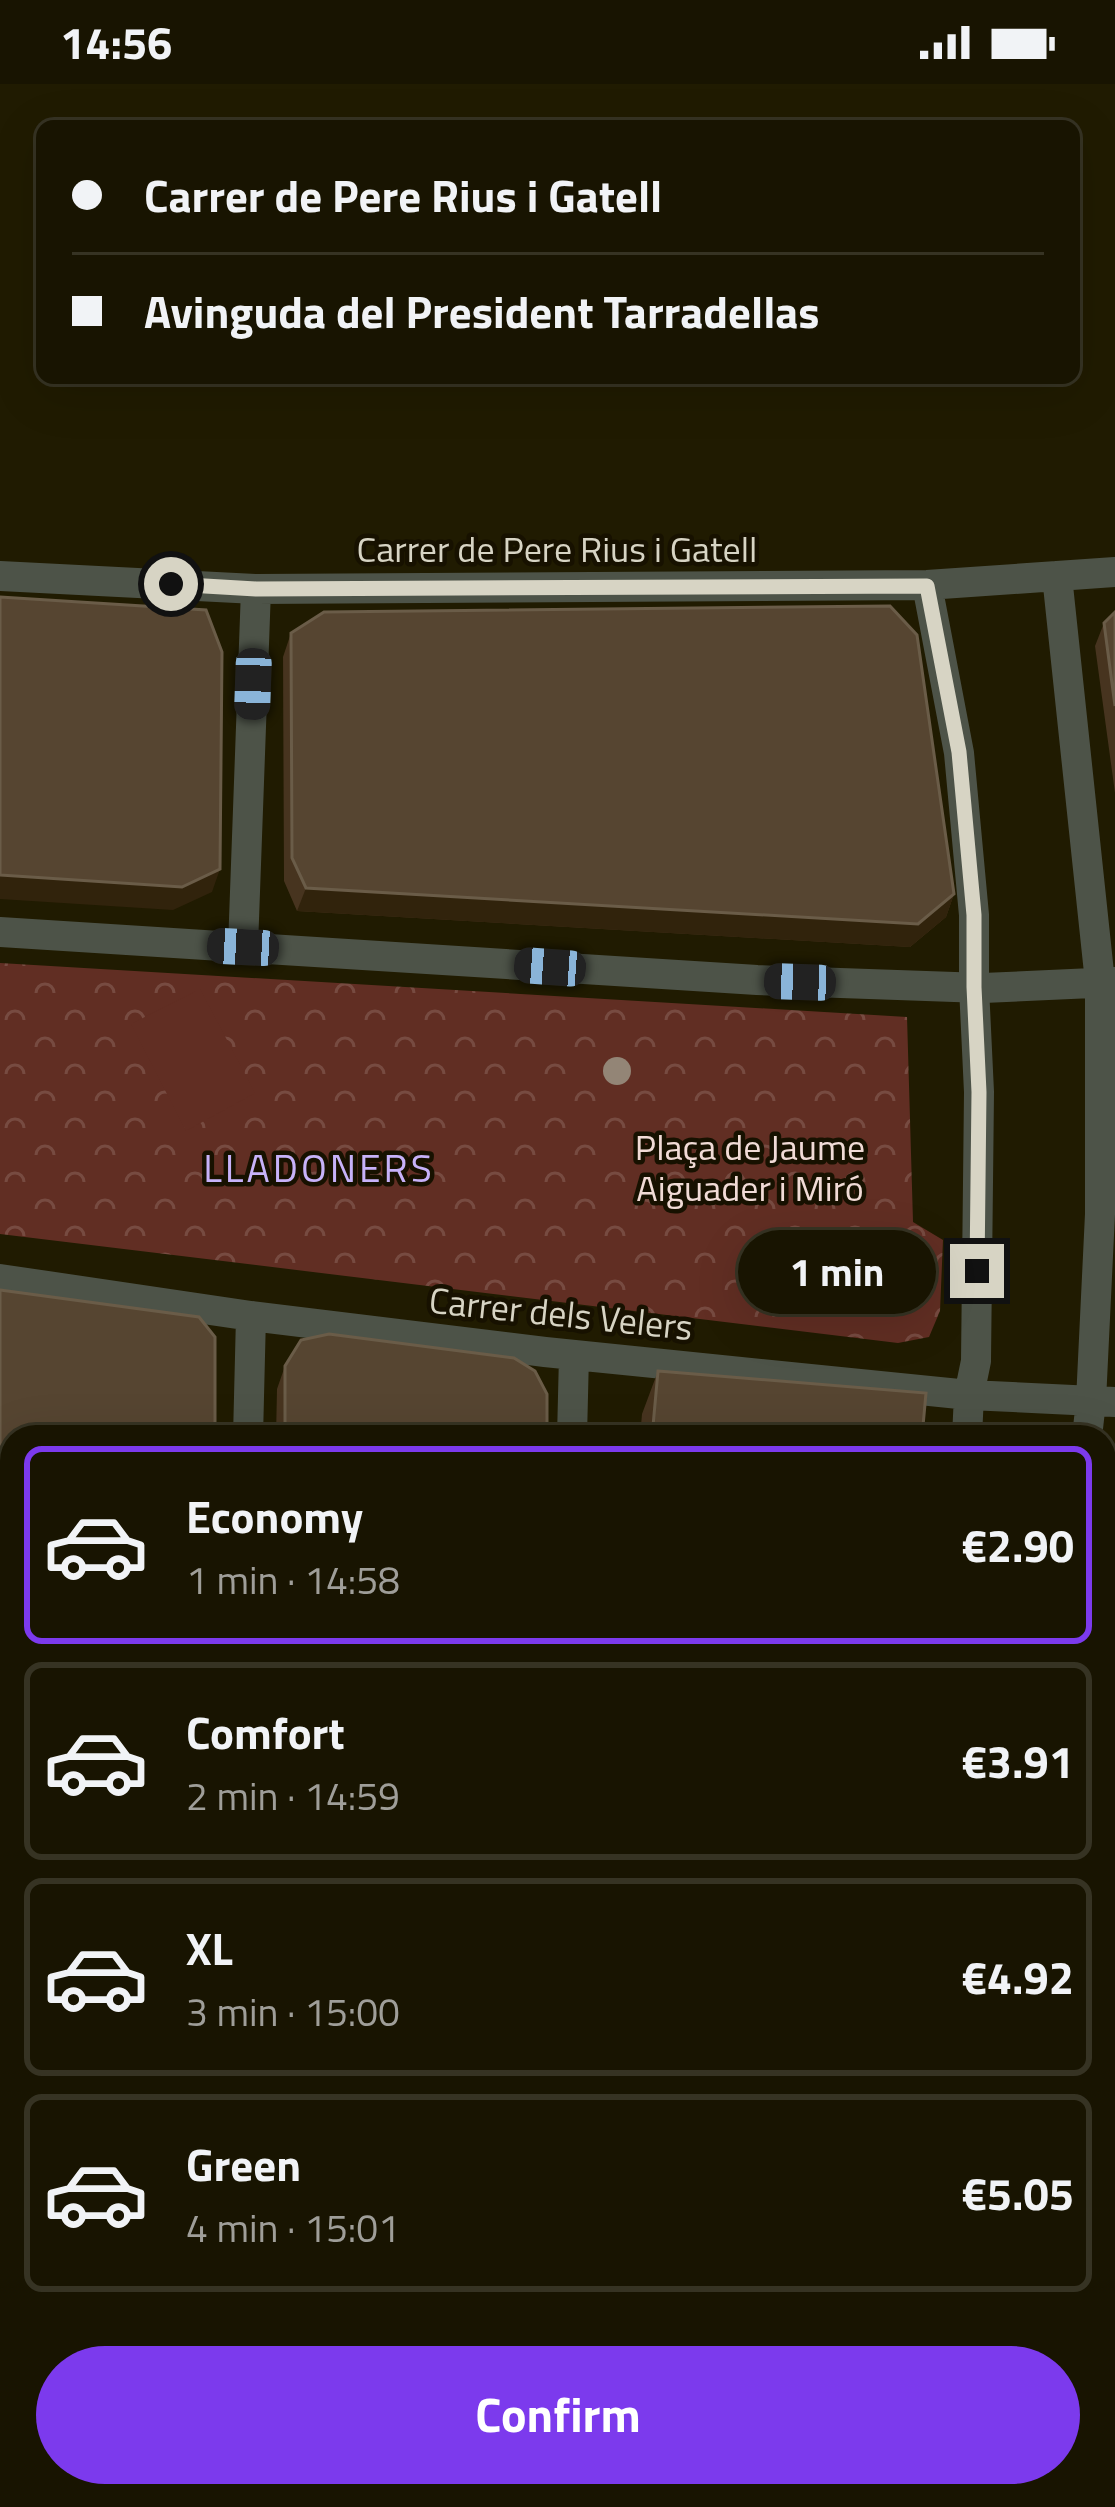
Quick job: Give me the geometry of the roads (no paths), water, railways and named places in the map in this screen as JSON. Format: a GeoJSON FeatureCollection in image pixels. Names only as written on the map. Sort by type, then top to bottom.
{"type":"FeatureCollection","features":[{"type":"Feature","properties":{"kind":"street","name":"Carrer de Pere Rius i Gatell"},"geometry":{"type":"LineString","coordinates":[[0,576],[256,589],[927,586],[1115,572]]}},
{"type":"Feature","properties":{"kind":"street"},"geometry":{"type":"LineString","coordinates":[[1057,576],[1107,982],[1100,1214],[1103,1402]]}},
{"type":"Feature","properties":{"kind":"street"},"geometry":{"type":"LineString","coordinates":[[927,586],[959,752],[974,915],[979,1159],[976,1361],[968,1425]]}},
{"type":"Feature","properties":{"kind":"street"},"geometry":{"type":"LineString","coordinates":[[243,947],[256,589]]}},
{"type":"Feature","properties":{"kind":"street"},"geometry":{"type":"LineString","coordinates":[[0,932],[735,979],[974,987],[1107,982]]}},
{"type":"Feature","properties":{"kind":"street","name":"Carrer dels Velers"},"geometry":{"type":"LineString","coordinates":[[0,1279],[251,1316],[574,1355],[969,1395],[1103,1402]]}},
{"type":"Feature","properties":{"kind":"street"},"geometry":{"type":"LineString","coordinates":[[248,1425],[251,1316]]}},
{"type":"Feature","properties":{"kind":"street"},"geometry":{"type":"LineString","coordinates":[[572,1425],[574,1355]]}},
{"type":"Feature","properties":{"kind":"district","name":"LLADONERS"},"geometry":{"type":"Point","coordinates":[319,1167]}},
{"type":"Feature","properties":{"kind":"park label","name":"Plaça de Jaume Aiguader i Miró"},"geometry":{"type":"Point","coordinates":[750,1166]}}]}
